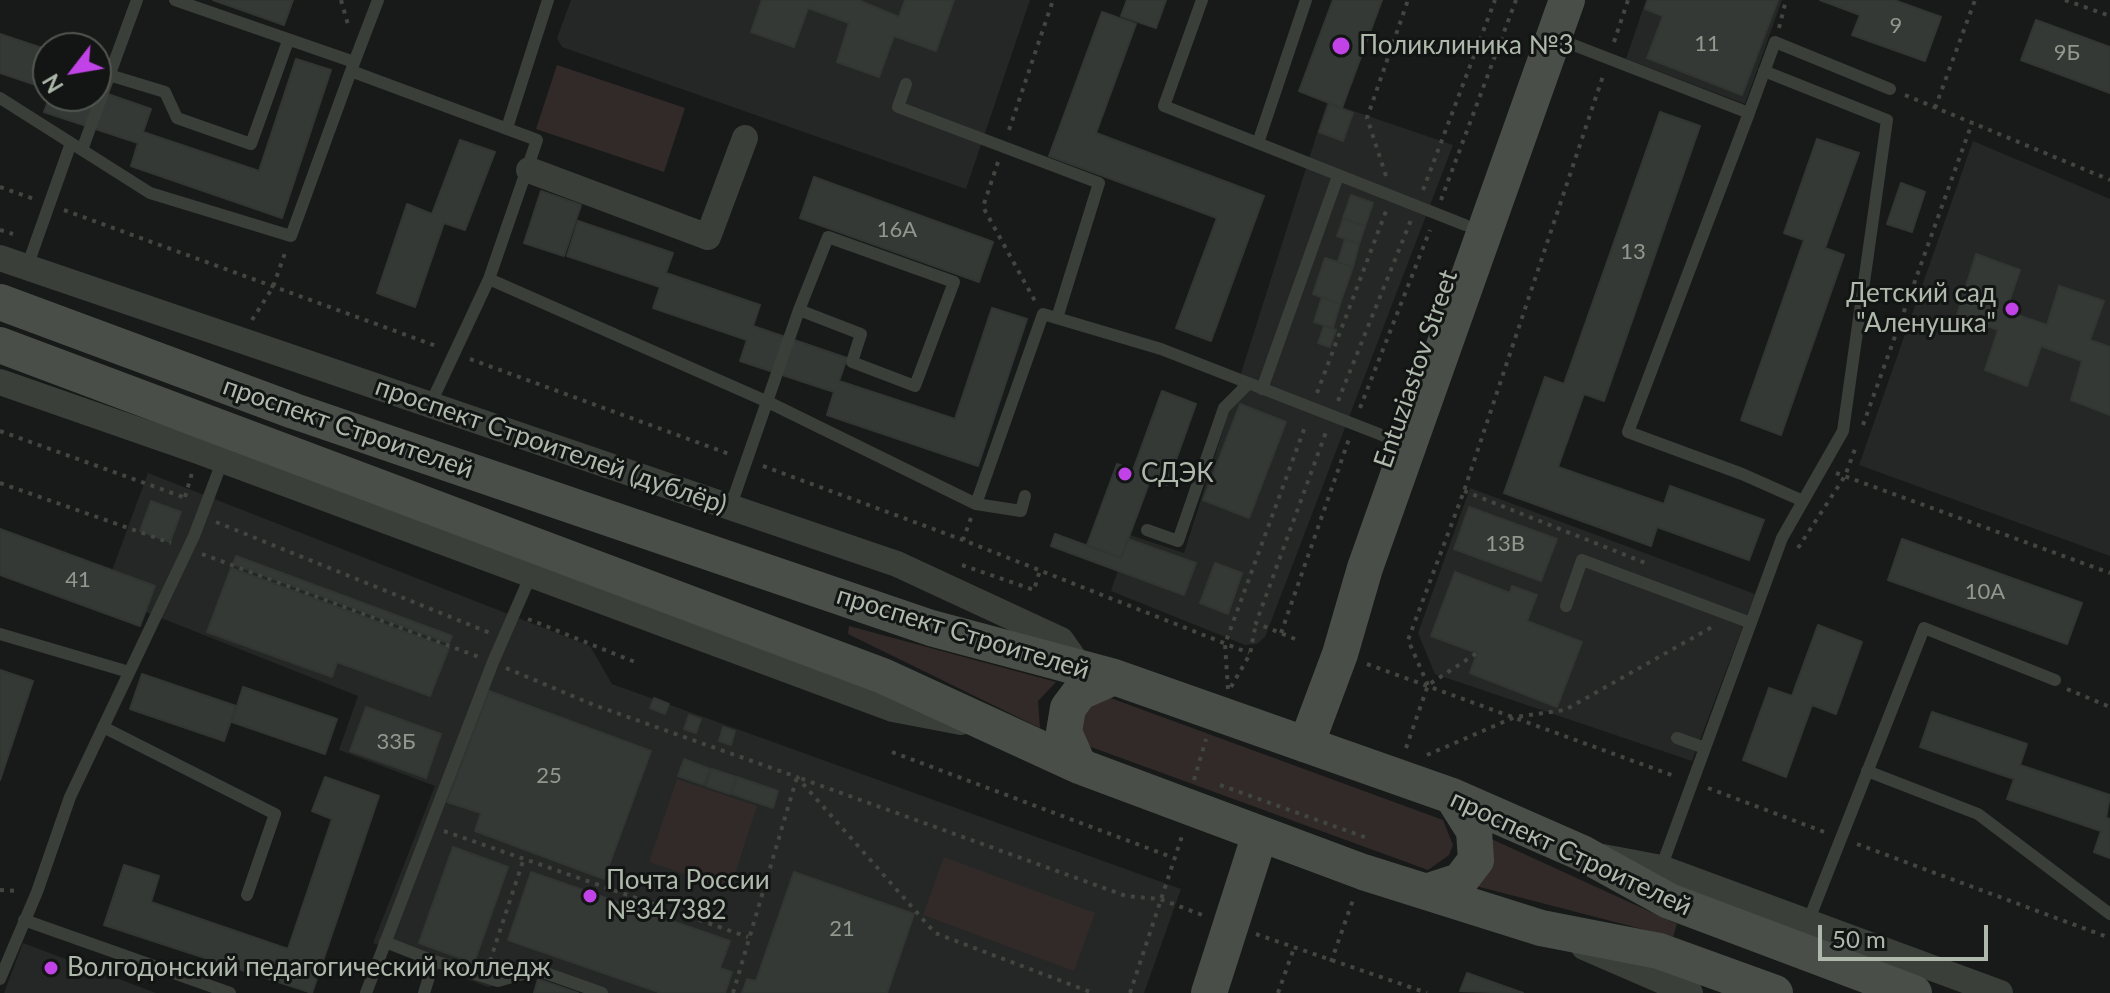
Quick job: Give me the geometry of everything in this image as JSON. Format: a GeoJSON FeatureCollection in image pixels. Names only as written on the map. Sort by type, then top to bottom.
{"type":"FeatureCollection","features":[{"type":"Feature","properties":{"kind":"main road","name":"Entuziastov Street"},"geometry":{"type":"LineString","coordinates":[[1298,743],[1392,439],[1450,219],[1548,0]]}},
{"type":"Feature","properties":{"kind":"main road"},"geometry":{"type":"LineString","coordinates":[[1298,743],[1340,654],[1365,568],[1567,0]]}},
{"type":"Feature","properties":{"kind":"main road","name":"проспект Строителей"},"geometry":{"type":"LineString","coordinates":[[0,302],[294,411],[931,628],[1098,674],[1298,743],[1397,772],[1582,853],[1669,901],[1914,993]]}},
{"type":"Feature","properties":{"kind":"main road","name":"проспект Строителей"},"geometry":{"type":"LineString","coordinates":[[0,345],[883,676],[1079,766],[1193,789],[1269,837],[1365,855],[1426,892],[1541,928],[1659,951],[1775,993]]}},
{"type":"Feature","properties":{"kind":"main road"},"geometry":{"type":"LineString","coordinates":[[1079,766],[1064,732],[1068,708],[1098,674]]}},
{"type":"Feature","properties":{"kind":"main road"},"geometry":{"type":"LineString","coordinates":[[1426,892],[1460,881],[1476,860],[1474,831],[1452,796]]}},
{"type":"Feature","properties":{"kind":"main road"},"geometry":{"type":"LineString","coordinates":[[1224,993],[1248,931],[1269,837]]}},
{"type":"Feature","properties":{"kind":"main road"},"geometry":{"type":"LineString","coordinates":[[1209,993],[1269,837]]}},
{"type":"Feature","properties":{"kind":"street"},"geometry":{"type":"LineString","coordinates":[[529,170],[708,237],[745,138]]}},
{"type":"Feature","properties":{"kind":"street","name":"проспект Строителей (дублёр)"},"geometry":{"type":"LineString","coordinates":[[0,258],[897,564],[1061,640],[1098,674]]}},
{"type":"Feature","properties":{"kind":"street"},"geometry":{"type":"LineString","coordinates":[[0,382],[893,709],[993,728]]}},
{"type":"Feature","properties":{"kind":"street"},"geometry":{"type":"LineString","coordinates":[[1582,853],[1661,868],[2000,993]]}},
{"type":"Feature","properties":{"kind":"street"},"geometry":{"type":"LineString","coordinates":[[1541,928],[1678,991]]}},
{"type":"Feature","properties":{"kind":"lane"},"geometry":{"type":"LineString","coordinates":[[112,67],[137,0]]}},
{"type":"Feature","properties":{"kind":"lane"},"geometry":{"type":"LineString","coordinates":[[175,0],[353,66],[537,140],[489,279],[430,405]]}},
{"type":"Feature","properties":{"kind":"lane"},"geometry":{"type":"LineString","coordinates":[[0,98],[150,193],[291,236],[378,0]]}},
{"type":"Feature","properties":{"kind":"lane"},"geometry":{"type":"LineString","coordinates":[[507,128],[548,0]]}},
{"type":"Feature","properties":{"kind":"lane"},"geometry":{"type":"LineString","coordinates":[[1202,0],[1164,106],[1450,219]]}},
{"type":"Feature","properties":{"kind":"lane"},"geometry":{"type":"LineString","coordinates":[[1258,143],[1306,0]]}},
{"type":"Feature","properties":{"kind":"lane"},"geometry":{"type":"LineString","coordinates":[[1553,38],[1749,113]]}},
{"type":"Feature","properties":{"kind":"lane"},"geometry":{"type":"LineString","coordinates":[[112,76],[165,92],[177,118],[251,144],[288,41]]}},
{"type":"Feature","properties":{"kind":"lane"},"geometry":{"type":"LineString","coordinates":[[1803,501],[1742,474],[1628,432],[1775,42],[1890,89]]}},
{"type":"Feature","properties":{"kind":"lane"},"geometry":{"type":"LineString","coordinates":[[1661,868],[1782,538],[1843,431],[1887,120],[1764,71]]}},
{"type":"Feature","properties":{"kind":"lane"},"geometry":{"type":"LineString","coordinates":[[906,84],[898,107],[1099,183],[1057,318]]}},
{"type":"Feature","properties":{"kind":"lane"},"geometry":{"type":"LineString","coordinates":[[82,150],[96,112]]}},
{"type":"Feature","properties":{"kind":"lane"},"geometry":{"type":"LineString","coordinates":[[27,267],[71,143]]}},
{"type":"Feature","properties":{"kind":"lane"},"geometry":{"type":"LineString","coordinates":[[1262,389],[1338,176]]}},
{"type":"Feature","properties":{"kind":"lane"},"geometry":{"type":"LineString","coordinates":[[730,508],[799,310],[828,237],[954,282],[915,386],[852,362],[861,334],[799,310]]}},
{"type":"Feature","properties":{"kind":"lane"},"geometry":{"type":"LineString","coordinates":[[489,279],[768,402],[976,504],[1021,511],[1025,496]]}},
{"type":"Feature","properties":{"kind":"lane"},"geometry":{"type":"LineString","coordinates":[[976,504],[1043,314],[1161,349],[1392,439]]}},
{"type":"Feature","properties":{"kind":"lane"},"geometry":{"type":"LineString","coordinates":[[1147,530],[1178,541],[1224,408],[1249,383]]}},
{"type":"Feature","properties":{"kind":"lane"},"geometry":{"type":"LineString","coordinates":[[0,979],[70,797],[188,549],[222,462]]}},
{"type":"Feature","properties":{"kind":"lane"},"geometry":{"type":"LineString","coordinates":[[1566,606],[1582,560],[1751,623]]}},
{"type":"Feature","properties":{"kind":"lane"},"geometry":{"type":"LineString","coordinates":[[366,993],[493,662],[530,577]]}},
{"type":"Feature","properties":{"kind":"lane"},"geometry":{"type":"LineString","coordinates":[[1808,922],[1924,628],[2055,680]]}},
{"type":"Feature","properties":{"kind":"lane"},"geometry":{"type":"LineString","coordinates":[[0,634],[129,672]]}},
{"type":"Feature","properties":{"kind":"lane"},"geometry":{"type":"LineString","coordinates":[[103,727],[275,814],[247,895]]}},
{"type":"Feature","properties":{"kind":"lane"},"geometry":{"type":"LineString","coordinates":[[1677,738],[1705,748]]}},
{"type":"Feature","properties":{"kind":"lane"},"geometry":{"type":"LineString","coordinates":[[1867,771],[1978,814],[2110,914]]}},
{"type":"Feature","properties":{"kind":"lane"},"geometry":{"type":"LineString","coordinates":[[24,920],[230,993]]}},
{"type":"Feature","properties":{"kind":"lane"},"geometry":{"type":"LineString","coordinates":[[385,942],[498,981],[537,970],[602,993]]}},
{"type":"Feature","properties":{"kind":"lane"},"geometry":{"type":"LineString","coordinates":[[424,993],[434,961]]}},
{"type":"Feature","properties":{"kind":"path"},"geometry":{"type":"LineString","coordinates":[[1408,0],[1367,118],[1392,196],[1225,644],[1228,692],[1250,654],[1256,623],[1331,417],[1417,205],[1495,0]]}},
{"type":"Feature","properties":{"kind":"path"},"geometry":{"type":"LineString","coordinates":[[1281,633],[1353,426],[1450,219],[1516,0]]}},
{"type":"Feature","properties":{"kind":"path"},"geometry":{"type":"LineString","coordinates":[[1428,685],[1408,640],[1464,491],[1628,0]]}},
{"type":"Feature","properties":{"kind":"path"},"geometry":{"type":"LineString","coordinates":[[1775,42],[1786,0]]}},
{"type":"Feature","properties":{"kind":"path"},"geometry":{"type":"LineString","coordinates":[[1935,108],[1975,0]]}},
{"type":"Feature","properties":{"kind":"path"},"geometry":{"type":"LineString","coordinates":[[2065,0],[2110,16]]}},
{"type":"Feature","properties":{"kind":"path"},"geometry":{"type":"LineString","coordinates":[[1890,89],[2110,180]]}},
{"type":"Feature","properties":{"kind":"path"},"geometry":{"type":"LineString","coordinates":[[1861,432],[1972,123]]}},
{"type":"Feature","properties":{"kind":"path"},"geometry":{"type":"LineString","coordinates":[[0,187],[963,540],[1250,654]]}},
{"type":"Feature","properties":{"kind":"path"},"geometry":{"type":"LineString","coordinates":[[0,431],[205,511],[503,638]]}},
{"type":"Feature","properties":{"kind":"path"},"geometry":{"type":"LineString","coordinates":[[1845,476],[1855,447]]}},
{"type":"Feature","properties":{"kind":"path"},"geometry":{"type":"LineString","coordinates":[[1822,468],[2110,573]]}},
{"type":"Feature","properties":{"kind":"path"},"geometry":{"type":"LineString","coordinates":[[0,483],[493,662],[594,705],[1126,896],[1160,899],[1213,918]]}},
{"type":"Feature","properties":{"kind":"path"},"geometry":{"type":"LineString","coordinates":[[1464,491],[1654,566]]}},
{"type":"Feature","properties":{"kind":"path"},"geometry":{"type":"LineString","coordinates":[[963,540],[976,504]]}},
{"type":"Feature","properties":{"kind":"path"},"geometry":{"type":"LineString","coordinates":[[514,614],[635,662]]}},
{"type":"Feature","properties":{"kind":"path"},"geometry":{"type":"LineString","coordinates":[[1256,623],[1295,639]]}},
{"type":"Feature","properties":{"kind":"path"},"geometry":{"type":"LineString","coordinates":[[1397,772],[1428,685],[1477,653]]}},
{"type":"Feature","properties":{"kind":"path"},"geometry":{"type":"LineString","coordinates":[[1367,664],[2110,938]]}},
{"type":"Feature","properties":{"kind":"path"},"geometry":{"type":"LineString","coordinates":[[2055,680],[2071,692],[2110,707]]}},
{"type":"Feature","properties":{"kind":"path"},"geometry":{"type":"LineString","coordinates":[[1397,772],[1515,717]]}},
{"type":"Feature","properties":{"kind":"path"},"geometry":{"type":"LineString","coordinates":[[1130,993],[1174,858],[1208,733]]}},
{"type":"Feature","properties":{"kind":"path"},"geometry":{"type":"LineString","coordinates":[[892,752],[1174,858]]}},
{"type":"Feature","properties":{"kind":"path"},"geometry":{"type":"LineString","coordinates":[[733,993],[797,777]]}},
{"type":"Feature","properties":{"kind":"path"},"geometry":{"type":"LineString","coordinates":[[797,777],[935,933],[1093,993]]}},
{"type":"Feature","properties":{"kind":"path"},"geometry":{"type":"LineString","coordinates":[[1193,789],[1365,855],[1331,962]]}},
{"type":"Feature","properties":{"kind":"path"},"geometry":{"type":"LineString","coordinates":[[430,825],[523,861],[748,937]]}},
{"type":"Feature","properties":{"kind":"path"},"geometry":{"type":"LineString","coordinates":[[484,976],[523,861]]}},
{"type":"Feature","properties":{"kind":"path"},"geometry":{"type":"LineString","coordinates":[[1248,931],[1427,993]]}},
{"type":"Feature","properties":{"kind":"path"},"geometry":{"type":"LineString","coordinates":[[1278,993],[1294,948]]}},
{"type":"Feature","properties":{"kind":"shaded area"},"geometry":{"type":"Polygon","coordinates":[[[571,0],[1030,0],[966,189],[562,47],[557,38],[571,0]]]}},
{"type":"Feature","properties":{"kind":"shaded area"},"geometry":{"type":"Polygon","coordinates":[[[1646,0],[1782,0],[1745,104],[1626,59],[1646,0]]]}},
{"type":"Feature","properties":{"kind":"shaded area"},"geometry":{"type":"Polygon","coordinates":[[[557,65],[685,108],[664,172],[536,129],[557,65]]]}},
{"type":"Feature","properties":{"kind":"shaded area"},"geometry":{"type":"Polygon","coordinates":[[[1327,102],[1453,145],[1265,637],[1257,644],[1245,645],[1111,591],[1130,535],[1184,553],[1327,102]]]}},
{"type":"Feature","properties":{"kind":"shaded area","name":"Детский сад \"Аленушка\""},"geometry":{"type":"Polygon","coordinates":[[[1973,141],[2110,199],[2110,556],[1859,465],[1973,141]]]}},
{"type":"Feature","properties":{"kind":"shaded area"},"geometry":{"type":"Polygon","coordinates":[[[148,473],[590,646],[612,684],[1181,889],[1144,993],[583,993],[538,977],[488,987],[373,943],[435,786],[339,750],[358,696],[103,595],[148,473]]]}},
{"type":"Feature","properties":{"kind":"shaded area"},"geometry":{"type":"Polygon","coordinates":[[[1470,488],[1755,594],[1692,761],[1435,674],[1418,633],[1470,488]]]}},
{"type":"Feature","properties":{"kind":"shaded area"},"geometry":{"type":"Polygon","coordinates":[[[849,626],[1056,682],[1038,701],[1040,728],[848,634],[849,626]]]}},
{"type":"Feature","properties":{"kind":"shaded area"},"geometry":{"type":"Polygon","coordinates":[[[1105,696],[1443,820],[1453,845],[1449,855],[1428,870],[1091,747],[1085,744],[1079,713],[1105,696]]]}},
{"type":"Feature","properties":{"kind":"shaded area"},"geometry":{"type":"Polygon","coordinates":[[[677,779],[757,806],[730,889],[649,862],[677,779]]]}},
{"type":"Feature","properties":{"kind":"shaded area"},"geometry":{"type":"Polygon","coordinates":[[[1487,837],[1677,924],[1673,937],[1472,885],[1487,837]]]}},
{"type":"Feature","properties":{"kind":"shaded area"},"geometry":{"type":"Polygon","coordinates":[[[944,857],[1095,913],[1074,971],[923,915],[944,857]]]}},
{"type":"Feature","properties":{"kind":"shaded area","name":"Волгодонский педагогический колледж"},"geometry":{"type":"Polygon","coordinates":[[[23,943],[156,993],[4,993],[23,943]]]}},
{"type":"Feature","properties":{"kind":"building"},"geometry":{"type":"Polygon","coordinates":[[[213,0],[293,0],[284,25],[213,0]]]}},
{"type":"Feature","properties":{"kind":"building"},"geometry":{"type":"Polygon","coordinates":[[[762,0],[858,0],[899,17],[905,0],[954,0],[936,51],[894,36],[879,77],[837,62],[849,23],[808,8],[794,47],[751,32],[762,0]]]}},
{"type":"Feature","properties":{"kind":"building"},"geometry":{"type":"Polygon","coordinates":[[[1127,0],[1166,0],[1156,28],[1121,16],[1127,0]]]}},
{"type":"Feature","properties":{"kind":"building","name":"Поликлиника №3"},"geometry":{"type":"Polygon","coordinates":[[[1333,0],[1382,0],[1342,108],[1299,91],[1333,0]]]}},
{"type":"Feature","properties":{"kind":"building"},"geometry":{"type":"Polygon","coordinates":[[[1648,0],[1778,0],[1742,95],[1647,58],[1663,16],[1645,9],[1648,0]]]}},
{"type":"Feature","properties":{"kind":"building"},"geometry":{"type":"Polygon","coordinates":[[[1820,0],[1894,0],[1941,17],[1925,61],[1852,35],[1860,15],[1820,0]]]}},
{"type":"Feature","properties":{"kind":"building"},"geometry":{"type":"Polygon","coordinates":[[[1102,12],[1136,24],[1096,133],[1264,196],[1211,341],[1176,328],[1217,218],[1049,156],[1102,12]]]}},
{"type":"Feature","properties":{"kind":"building"},"geometry":{"type":"Polygon","coordinates":[[[2036,20],[2110,47],[2110,93],[2021,60],[2036,20]]]}},
{"type":"Feature","properties":{"kind":"building"},"geometry":{"type":"Polygon","coordinates":[[[0,34],[32,45],[32,84],[0,73],[0,34]]]}},
{"type":"Feature","properties":{"kind":"building"},"geometry":{"type":"Polygon","coordinates":[[[296,59],[331,70],[282,218],[131,166],[138,143],[44,112],[112,112],[112,96],[151,109],[143,132],[259,171],[296,59]]]}},
{"type":"Feature","properties":{"kind":"building"},"geometry":{"type":"Polygon","coordinates":[[[1329,104],[1353,113],[1343,141],[1319,132],[1329,104]]]}},
{"type":"Feature","properties":{"kind":"building"},"geometry":{"type":"Polygon","coordinates":[[[1660,112],[1700,126],[1604,401],[1584,394],[1558,467],[1664,504],[1670,486],[1764,520],[1749,560],[1657,527],[1651,546],[1504,493],[1545,377],[1564,384],[1660,112]]]}},
{"type":"Feature","properties":{"kind":"building"},"geometry":{"type":"Polygon","coordinates":[[[1817,139],[1859,153],[1825,248],[1844,255],[1781,435],[1741,420],[1804,240],[1784,233],[1817,139]]]}},
{"type":"Feature","properties":{"kind":"building"},"geometry":{"type":"Polygon","coordinates":[[[460,140],[495,152],[465,230],[444,223],[415,307],[377,293],[407,204],[432,214],[460,140]]]}},
{"type":"Feature","properties":{"kind":"building"},"geometry":{"type":"Polygon","coordinates":[[[814,177],[993,242],[979,282],[800,218],[814,177]]]}},
{"type":"Feature","properties":{"kind":"building"},"geometry":{"type":"Polygon","coordinates":[[[1901,183],[1925,192],[1912,232],[1887,224],[1901,183]]]}},
{"type":"Feature","properties":{"kind":"building"},"geometry":{"type":"Polygon","coordinates":[[[541,191],[581,205],[564,256],[524,243],[541,191]]]}},
{"type":"Feature","properties":{"kind":"building"},"geometry":{"type":"Polygon","coordinates":[[[1351,195],[1373,203],[1365,226],[1343,218],[1351,195]]]}},
{"type":"Feature","properties":{"kind":"building"},"geometry":{"type":"Polygon","coordinates":[[[1343,219],[1365,226],[1359,244],[1337,236],[1343,219]]]}},
{"type":"Feature","properties":{"kind":"building"},"geometry":{"type":"Polygon","coordinates":[[[578,221],[673,253],[666,273],[760,305],[753,326],[847,358],[839,381],[955,419],[992,308],[1027,319],[978,466],[827,415],[834,392],[740,361],[747,340],[653,308],[660,287],[567,256],[578,221]]]}},
{"type":"Feature","properties":{"kind":"building"},"geometry":{"type":"Polygon","coordinates":[[[1345,239],[1359,244],[1353,267],[1338,262],[1345,239]]]}},
{"type":"Feature","properties":{"kind":"building"},"geometry":{"type":"Polygon","coordinates":[[[1976,254],[2020,270],[2006,311],[2047,325],[2059,286],[2104,301],[2090,340],[2110,347],[2110,415],[2071,400],[2082,361],[2041,346],[2027,386],[1985,370],[1998,330],[1957,315],[1976,254]]]}},
{"type":"Feature","properties":{"kind":"building"},"geometry":{"type":"Polygon","coordinates":[[[1325,258],[1353,267],[1340,304],[1313,294],[1325,258]]]}},
{"type":"Feature","properties":{"kind":"building"},"geometry":{"type":"Polygon","coordinates":[[[1322,297],[1340,304],[1333,328],[1314,322],[1322,297]]]}},
{"type":"Feature","properties":{"kind":"building"},"geometry":{"type":"Polygon","coordinates":[[[1324,326],[1336,330],[1330,347],[1318,343],[1324,326]]]}},
{"type":"Feature","properties":{"kind":"building"},"geometry":{"type":"Polygon","coordinates":[[[1162,391],[1196,404],[1167,485],[1151,478],[1121,558],[1087,545],[1117,464],[1133,470],[1162,391]]]}},
{"type":"Feature","properties":{"kind":"building"},"geometry":{"type":"Polygon","coordinates":[[[1240,404],[1286,422],[1249,518],[1203,500],[1240,404]]]}},
{"type":"Feature","properties":{"kind":"building"},"geometry":{"type":"Polygon","coordinates":[[[151,501],[181,512],[170,542],[140,531],[151,501]]]}},
{"type":"Feature","properties":{"kind":"building"},"geometry":{"type":"Polygon","coordinates":[[[1469,507],[1557,539],[1541,581],[1454,549],[1469,507]]]}},
{"type":"Feature","properties":{"kind":"building"},"geometry":{"type":"Polygon","coordinates":[[[0,529],[155,586],[140,626],[0,575],[0,529]]]}},
{"type":"Feature","properties":{"kind":"building"},"geometry":{"type":"Polygon","coordinates":[[[1055,534],[1121,558],[1128,539],[1196,563],[1184,595],[1051,546],[1055,534]]]}},
{"type":"Feature","properties":{"kind":"building"},"geometry":{"type":"Polygon","coordinates":[[[1902,539],[2082,603],[2067,644],[1888,580],[1902,539]]]}},
{"type":"Feature","properties":{"kind":"building"},"geometry":{"type":"Polygon","coordinates":[[[236,556],[452,636],[449,643],[233,564],[236,556]]]}},
{"type":"Feature","properties":{"kind":"building"},"geometry":{"type":"Polygon","coordinates":[[[1215,563],[1242,573],[1228,614],[1200,603],[1215,563]]]}},
{"type":"Feature","properties":{"kind":"building"},"geometry":{"type":"Polygon","coordinates":[[[231,568],[449,648],[430,696],[337,662],[332,677],[207,632],[231,568]]]}},
{"type":"Feature","properties":{"kind":"building"},"geometry":{"type":"Polygon","coordinates":[[[1455,572],[1510,593],[1512,586],[1537,595],[1527,621],[1582,642],[1557,707],[1470,673],[1477,653],[1431,636],[1455,572]]]}},
{"type":"Feature","properties":{"kind":"building"},"geometry":{"type":"Polygon","coordinates":[[[1818,625],[1862,642],[1836,714],[1812,705],[1786,777],[1743,760],[1769,688],[1792,696],[1818,625]]]}},
{"type":"Feature","properties":{"kind":"building"},"geometry":{"type":"Polygon","coordinates":[[[0,670],[33,681],[0,780],[0,670]]]}},
{"type":"Feature","properties":{"kind":"building"},"geometry":{"type":"Polygon","coordinates":[[[142,674],[236,706],[224,741],[130,709],[142,674]]]}},
{"type":"Feature","properties":{"kind":"building"},"geometry":{"type":"Polygon","coordinates":[[[243,687],[337,719],[325,754],[232,722],[243,687]]]}},
{"type":"Feature","properties":{"kind":"building"},"geometry":{"type":"Polygon","coordinates":[[[489,691],[651,751],[604,879],[475,831],[481,813],[447,802],[489,691]]]}},
{"type":"Feature","properties":{"kind":"building"},"geometry":{"type":"Polygon","coordinates":[[[654,698],[669,704],[665,714],[650,708],[654,698]]]}},
{"type":"Feature","properties":{"kind":"building"},"geometry":{"type":"Polygon","coordinates":[[[366,707],[441,734],[426,778],[350,751],[366,707]]]}},
{"type":"Feature","properties":{"kind":"building"},"geometry":{"type":"Polygon","coordinates":[[[1932,712],[2027,744],[2020,765],[2110,795],[2106,818],[2110,819],[2110,858],[2094,852],[2101,831],[2007,799],[2014,779],[1920,747],[1932,712]]]}},
{"type":"Feature","properties":{"kind":"building"},"geometry":{"type":"Polygon","coordinates":[[[689,715],[701,719],[696,733],[684,729],[689,715]]]}},
{"type":"Feature","properties":{"kind":"building"},"geometry":{"type":"Polygon","coordinates":[[[723,727],[735,731],[731,745],[719,741],[723,727]]]}},
{"type":"Feature","properties":{"kind":"building"},"geometry":{"type":"Polygon","coordinates":[[[684,759],[710,769],[704,785],[678,776],[684,759]]]}},
{"type":"Feature","properties":{"kind":"building"},"geometry":{"type":"Polygon","coordinates":[[[712,769],[736,777],[730,794],[706,786],[712,769]]]}},
{"type":"Feature","properties":{"kind":"building"},"geometry":{"type":"Polygon","coordinates":[[[325,777],[379,796],[312,993],[104,925],[124,865],[159,876],[151,902],[288,949],[332,819],[312,811],[325,777]]]}},
{"type":"Feature","properties":{"kind":"building"},"geometry":{"type":"Polygon","coordinates":[[[737,777],[778,791],[773,808],[732,794],[737,777]]]}},
{"type":"Feature","properties":{"kind":"building"},"geometry":{"type":"Polygon","coordinates":[[[453,847],[508,867],[474,963],[419,943],[453,847]]]}},
{"type":"Feature","properties":{"kind":"building"},"geometry":{"type":"Polygon","coordinates":[[[531,872],[730,941],[720,968],[732,972],[725,993],[661,993],[508,940],[531,872]]]}},
{"type":"Feature","properties":{"kind":"building"},"geometry":{"type":"Polygon","coordinates":[[[794,872],[914,914],[887,993],[742,993],[747,979],[756,981],[794,872]]]}},
{"type":"Feature","properties":{"kind":"building"},"geometry":{"type":"Polygon","coordinates":[[[1467,973],[1523,993],[1460,991],[1467,973]]]}},
{"type":"Feature","properties":{"kind":"building"},"geometry":{"type":"Polygon","coordinates":[[[538,979],[578,993],[534,993],[538,979]]]}},
{"type":"Feature","properties":{"kind":"place","name":"Поликлиника №3"},"geometry":{"type":"Point","coordinates":[1341,46]}},
{"type":"Feature","properties":{"kind":"place","name":"Детский сад \"Аленушка\""},"geometry":{"type":"Point","coordinates":[2012,309]}},
{"type":"Feature","properties":{"kind":"place","name":"СДЭК"},"geometry":{"type":"Point","coordinates":[1125,474]}},
{"type":"Feature","properties":{"kind":"place","name":"Почта России №347382"},"geometry":{"type":"Point","coordinates":[590,896]}},
{"type":"Feature","properties":{"kind":"place","name":"Волгодонский педагогический колледж"},"geometry":{"type":"Point","coordinates":[51,968]}}]}
